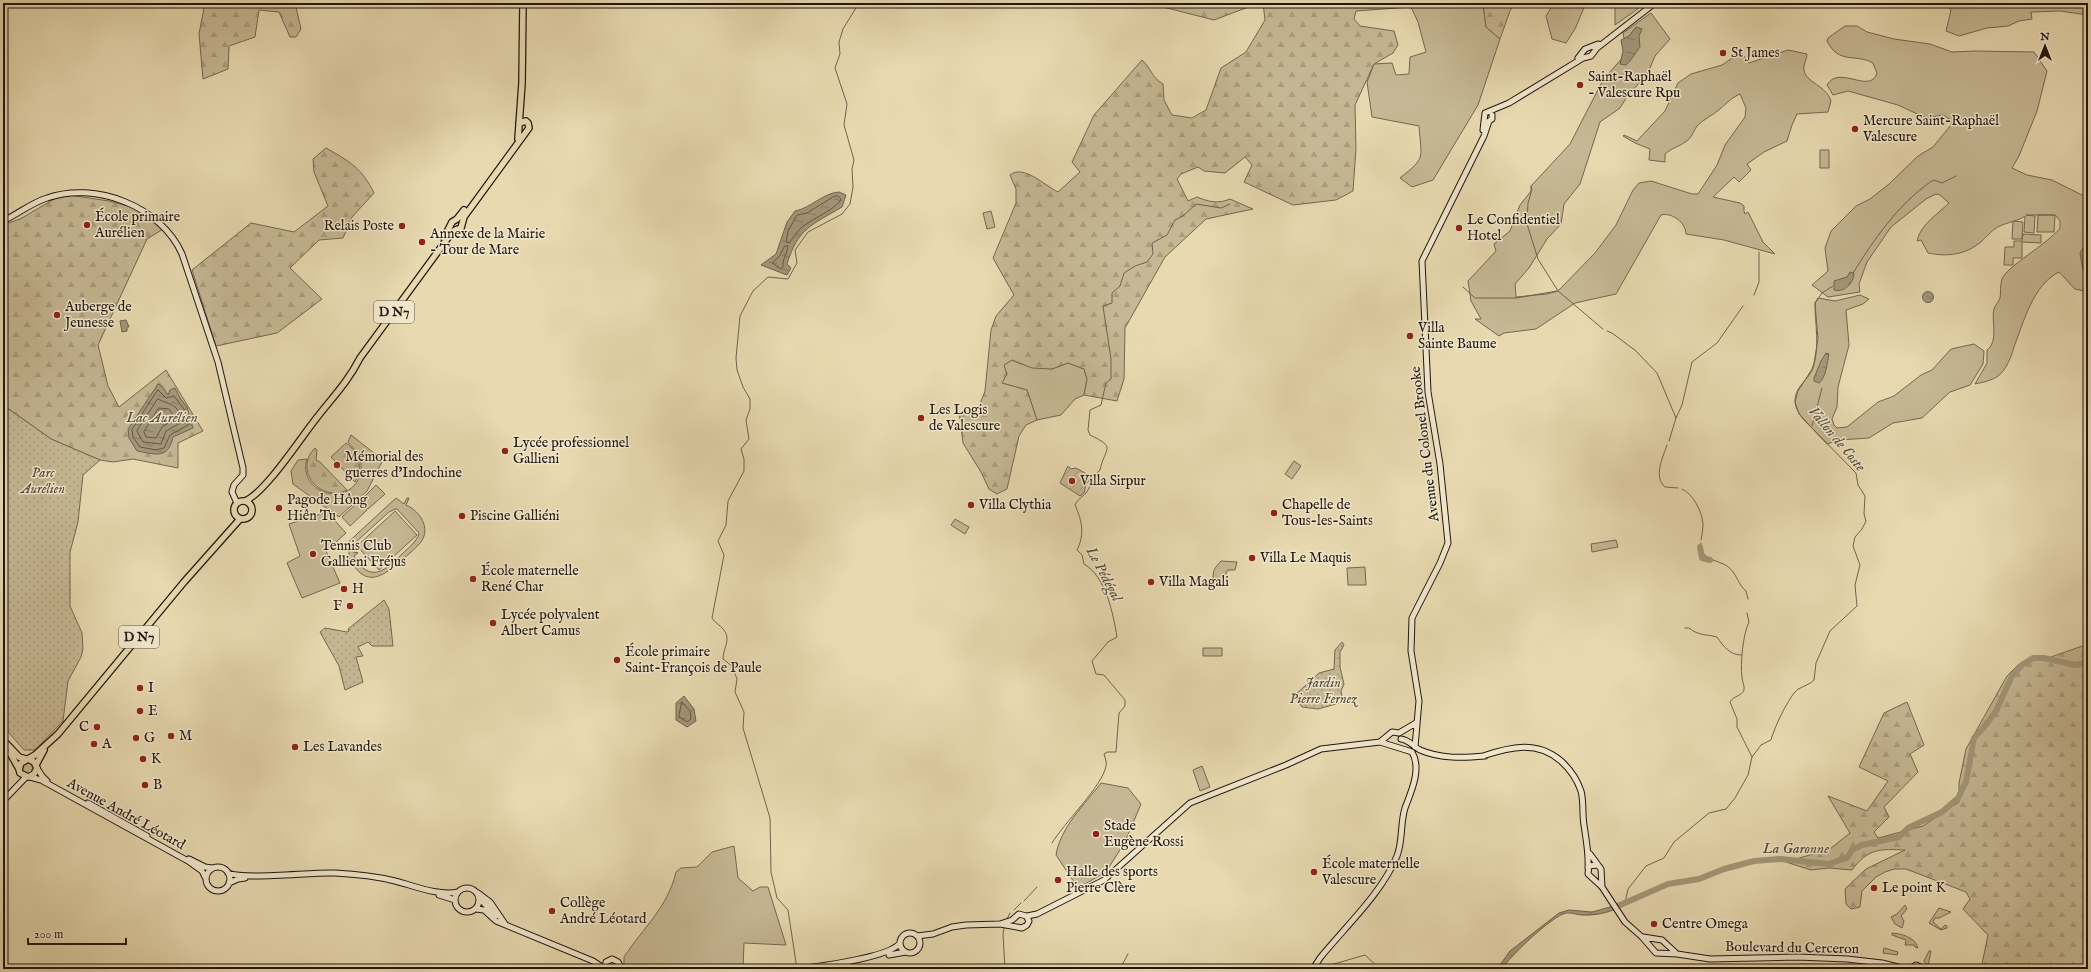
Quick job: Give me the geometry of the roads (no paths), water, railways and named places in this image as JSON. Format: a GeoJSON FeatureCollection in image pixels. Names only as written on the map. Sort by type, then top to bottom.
{"type":"FeatureCollection","features":[{"type":"Feature","properties":{"kind":"main road"},"geometry":{"type":"LineString","coordinates":[[460,221],[452,222],[453,228],[461,228],[460,221],[510,153],[522,131],[529,126],[523,114],[523,3]]}},
{"type":"Feature","properties":{"kind":"main road"},"geometry":{"type":"LineString","coordinates":[[1561,71],[1584,52],[1591,50],[1655,3]]}},
{"type":"Feature","properties":{"kind":"main road"},"geometry":{"type":"LineString","coordinates":[[1561,71],[1588,57],[1591,50]]}},
{"type":"Feature","properties":{"kind":"main road"},"geometry":{"type":"LineString","coordinates":[[1584,52],[1588,57]]}},
{"type":"Feature","properties":{"kind":"main road","name":"Avenue du Colonel Brooke"},"geometry":{"type":"LineString","coordinates":[[1415,746],[1419,701],[1410,650],[1412,618],[1440,563],[1448,543],[1440,464],[1428,392],[1422,261],[1480,142],[1487,120],[1485,114],[1491,114],[1561,71]]}},
{"type":"Feature","properties":{"kind":"main road"},"geometry":{"type":"LineString","coordinates":[[522,83],[519,123],[522,131]]}},
{"type":"Feature","properties":{"kind":"main road"},"geometry":{"type":"LineString","coordinates":[[519,123],[526,121]]}},
{"type":"Feature","properties":{"kind":"main road"},"geometry":{"type":"LineString","coordinates":[[3,221],[47,198],[63,194],[88,193],[134,204],[160,223],[174,238],[184,259],[224,382],[243,468],[243,475],[232,488],[233,496],[237,503]]}},
{"type":"Feature","properties":{"kind":"main road","name":"D N7"},"geometry":{"type":"LineString","coordinates":[[245,501],[253,498],[316,418],[453,228]]}},
{"type":"Feature","properties":{"kind":"main road"},"geometry":{"type":"LineString","coordinates":[[316,418],[342,388],[360,358]]}},
{"type":"Feature","properties":{"kind":"main road","name":"D N7"},"geometry":{"type":"LineString","coordinates":[[252,507],[264,485]]}},
{"type":"Feature","properties":{"kind":"main road"},"geometry":{"type":"LineString","coordinates":[[245,501],[252,507],[252,513],[249,518],[240,519],[234,515],[233,509],[237,503],[245,501]]}},
{"type":"Feature","properties":{"kind":"main road","name":"D N7"},"geometry":{"type":"LineString","coordinates":[[209,553],[233,520],[234,515]]}},
{"type":"Feature","properties":{"kind":"main road","name":"D N7"},"geometry":{"type":"LineString","coordinates":[[36,767],[49,743],[209,553],[240,519]]}},
{"type":"Feature","properties":{"kind":"main road"},"geometry":{"type":"LineString","coordinates":[[1380,742],[1392,732],[1399,733],[1416,723]]}},
{"type":"Feature","properties":{"kind":"main road"},"geometry":{"type":"LineString","coordinates":[[1399,733],[1400,741],[1405,749]]}},
{"type":"Feature","properties":{"kind":"main road"},"geometry":{"type":"LineString","coordinates":[[1387,737],[1391,744]]}},
{"type":"Feature","properties":{"kind":"main road"},"geometry":{"type":"LineString","coordinates":[[3,740],[20,757],[27,759],[36,767],[34,774],[28,777],[3,801]]}},
{"type":"Feature","properties":{"kind":"main road"},"geometry":{"type":"LineString","coordinates":[[1391,744],[1406,740],[1424,751],[1458,758],[1483,756],[1513,747],[1528,747],[1543,750],[1560,760],[1572,772],[1581,791],[1589,852],[1588,874],[1602,887],[1617,912],[1656,953],[1663,953],[1667,946]]}},
{"type":"Feature","properties":{"kind":"main road"},"geometry":{"type":"LineString","coordinates":[[848,961],[889,952],[900,943],[902,938],[907,934],[912,933],[917,936],[933,934],[952,927],[1000,924],[1024,928],[1028,919],[1104,880],[1190,803],[1279,768],[1320,749],[1380,742],[1391,744],[1412,752],[1415,759],[1416,773],[1402,821],[1400,846],[1391,869],[1377,891],[1323,954],[1313,969]]}},
{"type":"Feature","properties":{"kind":"main road","name":"D N7"},"geometry":{"type":"LineString","coordinates":[[27,759],[49,743]]}},
{"type":"Feature","properties":{"kind":"main road"},"geometry":{"type":"LineString","coordinates":[[3,745],[13,756],[19,770],[28,777]]}},
{"type":"Feature","properties":{"kind":"main road"},"geometry":{"type":"LineString","coordinates":[[1415,759],[1424,751]]}},
{"type":"Feature","properties":{"kind":"main road"},"geometry":{"type":"LineString","coordinates":[[3,798],[15,783],[21,763],[27,759]]}},
{"type":"Feature","properties":{"kind":"main road","name":"Avenue André Léotard"},"geometry":{"type":"LineString","coordinates":[[36,767],[44,779],[199,864],[212,868]]}},
{"type":"Feature","properties":{"kind":"main road","name":"Avenue André Léotard"},"geometry":{"type":"LineString","coordinates":[[28,777],[41,780],[188,861],[202,871],[206,879]]}},
{"type":"Feature","properties":{"kind":"main road"},"geometry":{"type":"LineString","coordinates":[[1589,852],[1601,869],[1602,887]]}},
{"type":"Feature","properties":{"kind":"main road"},"geometry":{"type":"LineString","coordinates":[[1588,868],[1591,865],[1597,865]]}},
{"type":"Feature","properties":{"kind":"main road"},"geometry":{"type":"LineString","coordinates":[[455,900],[382,881],[334,875],[244,878],[229,883],[224,889],[217,891],[208,886],[206,879],[212,868],[221,867],[228,873],[244,875],[310,873],[358,875],[395,881],[448,893],[458,892],[466,888],[472,889],[490,902],[507,926]]}},
{"type":"Feature","properties":{"kind":"main road"},"geometry":{"type":"LineString","coordinates":[[228,873],[229,883]]}},
{"type":"Feature","properties":{"kind":"main road"},"geometry":{"type":"LineString","coordinates":[[1592,878],[1598,877],[1601,874]]}},
{"type":"Feature","properties":{"kind":"main road"},"geometry":{"type":"LineString","coordinates":[[458,892],[455,900],[457,907],[462,911],[469,912],[476,909],[484,910],[496,921],[593,961],[605,969],[606,962]]}},
{"type":"Feature","properties":{"kind":"main road"},"geometry":{"type":"LineString","coordinates":[[478,893],[480,899],[507,926]]}},
{"type":"Feature","properties":{"kind":"main road"},"geometry":{"type":"LineString","coordinates":[[476,909],[480,899]]}},
{"type":"Feature","properties":{"kind":"main road"},"geometry":{"type":"LineString","coordinates":[[1000,924],[1014,918],[1019,914],[1028,919]]}},
{"type":"Feature","properties":{"kind":"main road"},"geometry":{"type":"LineString","coordinates":[[1014,918],[1016,927]]}},
{"type":"Feature","properties":{"kind":"main road"},"geometry":{"type":"LineString","coordinates":[[802,969],[906,952],[914,952],[933,934]]}},
{"type":"Feature","properties":{"kind":"main road"},"geometry":{"type":"LineString","coordinates":[[917,936],[920,945]]}},
{"type":"Feature","properties":{"kind":"main road"},"geometry":{"type":"LineString","coordinates":[[1642,937],[1656,941],[1664,941],[1667,946],[1677,954]]}},
{"type":"Feature","properties":{"kind":"main road"},"geometry":{"type":"LineString","coordinates":[[1652,948],[1656,941]]}},
{"type":"Feature","properties":{"kind":"main road"},"geometry":{"type":"LineString","coordinates":[[900,943],[906,952]]}},
{"type":"Feature","properties":{"kind":"main road","name":"Boulevard du Cerceron"},"geometry":{"type":"LineString","coordinates":[[1663,953],[1710,959],[1797,957],[1847,959],[1882,963],[1906,969]]}},
{"type":"Feature","properties":{"kind":"main road"},"geometry":{"type":"LineString","coordinates":[[593,961],[606,962],[614,960],[618,962],[621,968]]}},
{"type":"Feature","properties":{"kind":"main road"},"geometry":{"type":"LineString","coordinates":[[1910,969],[1918,965],[1924,969]]}},
{"type":"Feature","properties":{"kind":"water"},"geometry":{"type":"Polygon","coordinates":[[[1636,27],[1642,29],[1639,36],[1640,47],[1626,65],[1620,64],[1623,51],[1621,40],[1629,36],[1636,27]]]}},
{"type":"Feature","properties":{"kind":"water"},"geometry":{"type":"Polygon","coordinates":[[[839,192],[846,195],[842,207],[814,223],[801,235],[791,252],[787,264],[791,268],[787,275],[761,265],[776,254],[787,222],[795,211],[828,195],[839,192]]]}},
{"type":"Feature","properties":{"kind":"water"},"geometry":{"type":"Polygon","coordinates":[[[2088,239],[2088,276],[2083,271],[2080,253],[2084,246],[2084,242],[2088,239]]]}},
{"type":"Feature","properties":{"kind":"water"},"geometry":{"type":"Polygon","coordinates":[[[1850,272],[1854,273],[1854,277],[1850,284],[1845,289],[1838,291],[1834,290],[1834,281],[1847,277],[1850,272]]]}},
{"type":"Feature","properties":{"kind":"water"},"geometry":{"type":"Polygon","coordinates":[[[1928,291],[1932,293],[1934,297],[1932,301],[1928,303],[1924,301],[1922,297],[1924,293],[1928,291]]]}},
{"type":"Feature","properties":{"kind":"water"},"geometry":{"type":"Polygon","coordinates":[[[126,320],[129,327],[127,327],[127,331],[122,332],[120,321],[126,320]]]}},
{"type":"Feature","properties":{"kind":"water"},"geometry":{"type":"Polygon","coordinates":[[[1826,353],[1829,354],[1826,370],[1819,383],[1814,381],[1814,378],[1826,353]]]}},
{"type":"Feature","properties":{"kind":"water","name":"Lac Aurélien"},"geometry":{"type":"Polygon","coordinates":[[[158,384],[162,386],[168,395],[170,390],[175,388],[187,407],[193,428],[173,437],[168,449],[160,454],[137,451],[129,438],[128,429],[158,384]]]}},
{"type":"Feature","properties":{"kind":"water"},"geometry":{"type":"Polygon","coordinates":[[[684,696],[694,709],[696,721],[687,727],[676,720],[676,703],[684,696]]]}},
{"type":"Feature","properties":{"kind":"water"},"geometry":{"type":"Polygon","coordinates":[[[1625,903],[1616,909],[1599,914],[1582,915],[1566,913],[1560,916],[1551,921],[1532,937],[1513,955],[1502,969],[1497,969],[1510,951],[1559,913],[1569,910],[1592,912],[1625,903]]]}},
{"type":"Feature","properties":{"kind":"waterway"},"geometry":{"type":"LineString","coordinates":[[797,969],[788,910],[777,898],[771,872],[770,818],[743,728],[744,712],[735,692],[737,679],[732,666],[723,659],[727,636],[723,629],[712,618],[724,555],[718,541],[726,525],[728,501],[744,471],[744,459],[741,449],[749,439],[746,420],[750,409],[750,399],[743,387],[737,370],[736,358],[740,316],[753,291],[768,277],[788,279],[797,263],[795,250],[808,232],[842,214],[850,204],[853,187],[852,169],[854,160],[844,125],[847,104],[835,68],[840,54],[839,42],[843,29],[859,3]]}},
{"type":"Feature","properties":{"kind":"waterway","name":"Vallon de Coste"},"geometry":{"type":"LineString","coordinates":[[1853,273],[1878,235],[1907,201],[1930,182],[1934,180],[1942,183],[1956,176]]}},
{"type":"Feature","properties":{"kind":"waterway"},"geometry":{"type":"LineString","coordinates":[[1531,186],[1531,193],[1528,203],[1527,224],[1538,259],[1558,291],[1603,329]]}},
{"type":"Feature","properties":{"kind":"waterway","name":"Le Pédégal"},"geometry":{"type":"LineString","coordinates":[[1052,843],[1098,783],[1106,766],[1104,754],[1107,752],[1116,752],[1119,713],[1125,706],[1125,700],[1104,675],[1096,674],[1092,661],[1108,642],[1117,637],[1111,607],[1103,586],[1092,570],[1084,564],[1082,555],[1077,550],[1081,538],[1082,528],[1075,505],[1086,493],[1095,475],[1100,470],[1107,449],[1104,443],[1090,435],[1088,430],[1090,410],[1101,405],[1106,383],[1111,379],[1111,359],[1103,306],[1112,303],[1112,293],[1120,286],[1124,273],[1135,266],[1147,262],[1153,254],[1152,243],[1167,235],[1175,220],[1183,216],[1196,204],[1221,208],[1230,204]]}},
{"type":"Feature","properties":{"kind":"waterway"},"geometry":{"type":"LineString","coordinates":[[1754,295],[1759,282],[1759,252]]}},
{"type":"Feature","properties":{"kind":"waterway","name":"Vallon de Coste"},"geometry":{"type":"LineString","coordinates":[[1625,903],[1628,889],[1646,866],[1664,858],[1674,842],[1709,813],[1726,809],[1735,798],[1748,775],[1752,757],[1761,745],[1771,740],[1781,715],[1792,696],[1797,690],[1814,680],[1816,663],[1830,631],[1857,606],[1855,585],[1860,565],[1853,546],[1855,537],[1862,529],[1866,521],[1864,514],[1865,496],[1858,485],[1856,473],[1804,420],[1795,403],[1797,391],[1811,372],[1815,360],[1817,344],[1815,303],[1822,293],[1833,286]]}},
{"type":"Feature","properties":{"kind":"waterway"},"geometry":{"type":"LineString","coordinates":[[1463,287],[1475,298],[1516,298],[1557,291]]}},
{"type":"Feature","properties":{"kind":"waterway"},"geometry":{"type":"LineString","coordinates":[[1676,418],[1682,405],[1692,362],[1717,343],[1743,306]]}},
{"type":"Feature","properties":{"kind":"waterway"},"geometry":{"type":"LineString","coordinates":[[1607,331],[1636,351],[1657,373],[1676,418],[1669,441]]}},
{"type":"Feature","properties":{"kind":"waterway"},"geometry":{"type":"LineString","coordinates":[[1812,426],[1822,388]]}},
{"type":"Feature","properties":{"kind":"waterway"},"geometry":{"type":"LineString","coordinates":[[1667,445],[1661,461],[1659,472],[1661,483],[1665,487],[1678,488]]}},
{"type":"Feature","properties":{"kind":"waterway"},"geometry":{"type":"LineString","coordinates":[[1682,489],[1690,495],[1701,514],[1703,524],[1701,540]]}},
{"type":"Feature","properties":{"kind":"waterway"},"geometry":{"type":"LineString","coordinates":[[1701,543],[1701,548],[1706,556],[1727,566],[1733,572],[1741,586],[1746,591],[1748,599]]}},
{"type":"Feature","properties":{"kind":"waterway"},"geometry":{"type":"LineString","coordinates":[[1700,547],[1702,558],[1710,560]]}},
{"type":"Feature","properties":{"kind":"waterway"},"geometry":{"type":"LineString","coordinates":[[1747,613],[1749,622],[1742,649],[1741,665],[1744,690],[1730,702],[1737,719],[1737,727],[1752,757]]}},
{"type":"Feature","properties":{"kind":"waterway"},"geometry":{"type":"LineString","coordinates":[[1685,628],[1689,628],[1699,634],[1717,637],[1724,647],[1730,652],[1741,655]]}},
{"type":"Feature","properties":{"kind":"waterway","name":"La Garonne"},"geometry":{"type":"LineString","coordinates":[[1618,906],[1668,884],[1699,879],[1724,869],[1754,861],[1781,859],[1828,864],[1847,858],[1852,850],[1862,845],[1899,837],[1908,828],[1942,812],[1958,798],[1966,782],[1974,738],[1996,711],[2012,676],[2022,665],[2033,658],[2044,658],[2075,665],[2088,663]]}},
{"type":"Feature","properties":{"kind":"waterway","name":"Le Pédégal"},"geometry":{"type":"LineString","coordinates":[[1024,901],[1037,887]]}},
{"type":"Feature","properties":{"kind":"waterway","name":"Le Pédégal"},"geometry":{"type":"LineString","coordinates":[[1014,910],[1021,903]]}},
{"type":"Feature","properties":{"kind":"waterway","name":"Le Pédégal"},"geometry":{"type":"LineString","coordinates":[[1007,919],[1010,913]]}},
{"type":"Feature","properties":{"kind":"waterway","name":"Le Pédégal"},"geometry":{"type":"LineString","coordinates":[[1004,928],[1005,969]]}},
{"type":"Feature","properties":{"kind":"waterway"},"geometry":{"type":"LineString","coordinates":[[1120,969],[1128,954]]}},
{"type":"Feature","properties":{"kind":"waterway"},"geometry":{"type":"LineString","coordinates":[[1327,966],[1365,955],[1380,969]]}},
{"type":"Feature","properties":{"kind":"place","name":"St James"},"geometry":{"type":"Point","coordinates":[1723,53]}},
{"type":"Feature","properties":{"kind":"place","name":"Saint-Raphaël - Valescure Rpu"},"geometry":{"type":"Point","coordinates":[1580,85]}},
{"type":"Feature","properties":{"kind":"place","name":"Mercure Saint-Raphaël Valescure"},"geometry":{"type":"Point","coordinates":[1855,129]}},
{"type":"Feature","properties":{"kind":"place","name":"École primaire Aurélien"},"geometry":{"type":"Point","coordinates":[87,225]}},
{"type":"Feature","properties":{"kind":"place","name":"Relais Poste"},"geometry":{"type":"Point","coordinates":[402,226]}},
{"type":"Feature","properties":{"kind":"place","name":"Le Confidentiel Hotel"},"geometry":{"type":"Point","coordinates":[1459,228]}},
{"type":"Feature","properties":{"kind":"place","name":"Annexe de la Mairie - Tour de Mare"},"geometry":{"type":"Point","coordinates":[422,242]}},
{"type":"Feature","properties":{"kind":"place","name":"Auberge de Jeunesse"},"geometry":{"type":"Point","coordinates":[57,315]}},
{"type":"Feature","properties":{"kind":"place","name":"Villa Sainte Baume"},"geometry":{"type":"Point","coordinates":[1410,336]}},
{"type":"Feature","properties":{"kind":"place","name":"Les Logis de Valescure"},"geometry":{"type":"Point","coordinates":[921,418]}},
{"type":"Feature","properties":{"kind":"place","name":"Lycée professionnel Gallieni"},"geometry":{"type":"Point","coordinates":[505,451]}},
{"type":"Feature","properties":{"kind":"place","name":"Mémorial des guerres d'Indochine"},"geometry":{"type":"Point","coordinates":[337,465]}},
{"type":"Feature","properties":{"kind":"place","name":"Villa Sirpur"},"geometry":{"type":"Point","coordinates":[1072,481]}},
{"type":"Feature","properties":{"kind":"place","name":"Villa Clythia"},"geometry":{"type":"Point","coordinates":[971,505]}},
{"type":"Feature","properties":{"kind":"place","name":"Pagode Hông Hiên Tu"},"geometry":{"type":"Point","coordinates":[279,508]}},
{"type":"Feature","properties":{"kind":"place","name":"Chapelle de Tous-les-Saints"},"geometry":{"type":"Point","coordinates":[1274,513]}},
{"type":"Feature","properties":{"kind":"place","name":"Piscine Galliéni"},"geometry":{"type":"Point","coordinates":[462,516]}},
{"type":"Feature","properties":{"kind":"place","name":"Tennis Club Gallieni Fréjus"},"geometry":{"type":"Point","coordinates":[313,554]}},
{"type":"Feature","properties":{"kind":"place","name":"Villa Le Maquis"},"geometry":{"type":"Point","coordinates":[1252,558]}},
{"type":"Feature","properties":{"kind":"place","name":"École maternelle René Char"},"geometry":{"type":"Point","coordinates":[473,579]}},
{"type":"Feature","properties":{"kind":"place","name":"Villa Magali"},"geometry":{"type":"Point","coordinates":[1151,582]}},
{"type":"Feature","properties":{"kind":"place","name":"H"},"geometry":{"type":"Point","coordinates":[344,589]}},
{"type":"Feature","properties":{"kind":"place","name":"F"},"geometry":{"type":"Point","coordinates":[350,606]}},
{"type":"Feature","properties":{"kind":"place","name":"Lycée polyvalent Albert Camus"},"geometry":{"type":"Point","coordinates":[493,623]}},
{"type":"Feature","properties":{"kind":"place","name":"École primaire Saint-François de Paule"},"geometry":{"type":"Point","coordinates":[617,660]}},
{"type":"Feature","properties":{"kind":"place","name":"I"},"geometry":{"type":"Point","coordinates":[140,688]}},
{"type":"Feature","properties":{"kind":"place","name":"E"},"geometry":{"type":"Point","coordinates":[140,711]}},
{"type":"Feature","properties":{"kind":"place","name":"C"},"geometry":{"type":"Point","coordinates":[97,727]}},
{"type":"Feature","properties":{"kind":"place","name":"M"},"geometry":{"type":"Point","coordinates":[171,736]}},
{"type":"Feature","properties":{"kind":"place","name":"G"},"geometry":{"type":"Point","coordinates":[136,738]}},
{"type":"Feature","properties":{"kind":"place","name":"A"},"geometry":{"type":"Point","coordinates":[94,744]}},
{"type":"Feature","properties":{"kind":"place","name":"Les Lavandes"},"geometry":{"type":"Point","coordinates":[295,747]}},
{"type":"Feature","properties":{"kind":"place","name":"K"},"geometry":{"type":"Point","coordinates":[143,759]}},
{"type":"Feature","properties":{"kind":"place","name":"B"},"geometry":{"type":"Point","coordinates":[145,785]}},
{"type":"Feature","properties":{"kind":"place","name":"Stade Eugène Rossi"},"geometry":{"type":"Point","coordinates":[1096,834]}},
{"type":"Feature","properties":{"kind":"place","name":"École maternelle Valescure"},"geometry":{"type":"Point","coordinates":[1314,872]}},
{"type":"Feature","properties":{"kind":"place","name":"Halle des sports Pierre Clère"},"geometry":{"type":"Point","coordinates":[1058,880]}},
{"type":"Feature","properties":{"kind":"place","name":"Le point K"},"geometry":{"type":"Point","coordinates":[1874,888]}},
{"type":"Feature","properties":{"kind":"place","name":"Collège André Léotard"},"geometry":{"type":"Point","coordinates":[552,911]}},
{"type":"Feature","properties":{"kind":"place","name":"Centre Omega"},"geometry":{"type":"Point","coordinates":[1654,924]}},
{"type":"Feature","properties":{"kind":"park label","name":"Parc Aurélien"},"geometry":{"type":"Point","coordinates":[43,482]}},
{"type":"Feature","properties":{"kind":"park label","name":"Jardin Pierre Fernez"},"geometry":{"type":"Point","coordinates":[1323,692]}}]}
